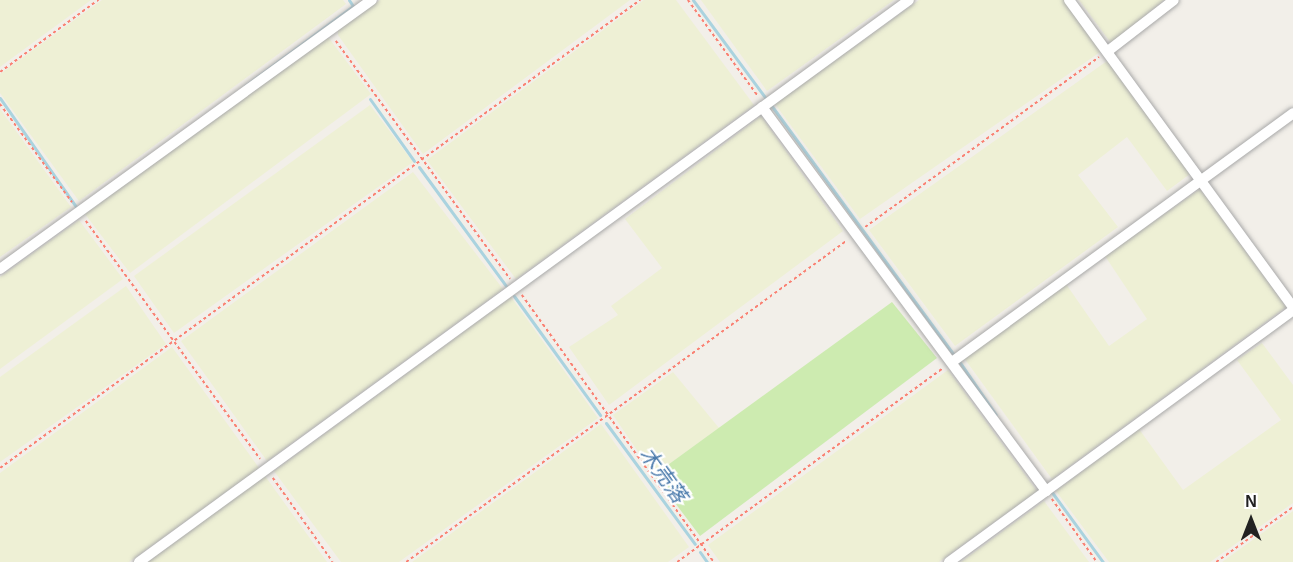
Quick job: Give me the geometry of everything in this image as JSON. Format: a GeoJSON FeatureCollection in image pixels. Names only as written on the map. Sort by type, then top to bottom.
{"type":"FeatureCollection","features":[{"type":"Feature","properties":{"kind":"street"},"geometry":{"type":"LineString","coordinates":[[0,269],[360,3],[372,0]]}},
{"type":"Feature","properties":{"kind":"street"},"geometry":{"type":"LineString","coordinates":[[139,562],[909,0]]}},
{"type":"Feature","properties":{"kind":"street"},"geometry":{"type":"LineString","coordinates":[[949,562],[1293,309],[1070,0]]}},
{"type":"Feature","properties":{"kind":"street"},"geometry":{"type":"LineString","coordinates":[[1108,51],[1174,0]]}},
{"type":"Feature","properties":{"kind":"street"},"geometry":{"type":"LineString","coordinates":[[764,106],[1046,491]]}},
{"type":"Feature","properties":{"kind":"street"},"geometry":{"type":"LineString","coordinates":[[952,362],[1293,113]]}},
{"type":"Feature","properties":{"kind":"path"},"geometry":{"type":"LineString","coordinates":[[0,72],[98,0]]}},
{"type":"Feature","properties":{"kind":"path"},"geometry":{"type":"LineString","coordinates":[[0,468],[640,0]]}},
{"type":"Feature","properties":{"kind":"path"},"geometry":{"type":"LineString","coordinates":[[688,0],[764,106]]}},
{"type":"Feature","properties":{"kind":"path"},"geometry":{"type":"LineString","coordinates":[[406,562],[1108,51]]}},
{"type":"Feature","properties":{"kind":"path"},"geometry":{"type":"LineString","coordinates":[[0,104],[333,562]]}},
{"type":"Feature","properties":{"kind":"path"},"geometry":{"type":"LineString","coordinates":[[677,562],[952,362]]}},
{"type":"Feature","properties":{"kind":"path"},"geometry":{"type":"LineString","coordinates":[[1046,491],[1097,562]]}},
{"type":"Feature","properties":{"kind":"path"},"geometry":{"type":"LineString","coordinates":[[1216,562],[1293,507]]}},
{"type":"Feature","properties":{"kind":"green space"},"geometry":{"type":"Polygon","coordinates":[[[0,0],[91,0],[0,67],[0,0]]]}},
{"type":"Feature","properties":{"kind":"green space"},"geometry":{"type":"Polygon","coordinates":[[[102,0],[343,0],[346,4],[79,201],[0,93],[0,74],[102,0]]]}},
{"type":"Feature","properties":{"kind":"green space"},"geometry":{"type":"Polygon","coordinates":[[[380,0],[630,0],[423,154],[338,35],[338,30],[380,0]]]}},
{"type":"Feature","properties":{"kind":"green space"},"geometry":{"type":"Polygon","coordinates":[[[644,0],[676,0],[754,105],[516,279],[427,160],[644,0]]]}},
{"type":"Feature","properties":{"kind":"green space"},"geometry":{"type":"Polygon","coordinates":[[[701,0],[894,0],[767,91],[701,0]]]}},
{"type":"Feature","properties":{"kind":"green space"},"geometry":{"type":"Polygon","coordinates":[[[919,0],[1066,0],[1103,50],[860,219],[775,104],[919,0]]]}},
{"type":"Feature","properties":{"kind":"green space"},"geometry":{"type":"Polygon","coordinates":[[[1079,0],[1164,0],[1111,43],[1079,0]]]}},
{"type":"Feature","properties":{"kind":"green space"},"geometry":{"type":"Polygon","coordinates":[[[328,37],[371,94],[130,273],[85,214],[328,37]]]}},
{"type":"Feature","properties":{"kind":"green space"},"geometry":{"type":"Polygon","coordinates":[[[1107,61],[1190,174],[1167,191],[1127,137],[1078,175],[1118,227],[955,346],[869,230],[1107,61]]]}},
{"type":"Feature","properties":{"kind":"green space"},"geometry":{"type":"Polygon","coordinates":[[[370,105],[413,162],[174,333],[134,276],[370,105]]]}},
{"type":"Feature","properties":{"kind":"green space"},"geometry":{"type":"Polygon","coordinates":[[[0,109],[71,207],[0,257],[0,109]]]}},
{"type":"Feature","properties":{"kind":"green space"},"geometry":{"type":"Polygon","coordinates":[[[761,116],[843,231],[609,405],[569,347],[618,315],[611,306],[662,268],[625,219],[761,116]]]}},
{"type":"Feature","properties":{"kind":"green space"},"geometry":{"type":"Polygon","coordinates":[[[413,172],[503,289],[267,461],[181,341],[413,172]]]}},
{"type":"Feature","properties":{"kind":"green space"},"geometry":{"type":"Polygon","coordinates":[[[1200,189],[1286,307],[1052,479],[964,358],[1066,284],[1109,346],[1147,319],[1105,256],[1200,189]]]}},
{"type":"Feature","properties":{"kind":"green space"},"geometry":{"type":"Polygon","coordinates":[[[79,220],[123,279],[0,369],[0,277],[79,220]]]}},
{"type":"Feature","properties":{"kind":"green space"},"geometry":{"type":"Polygon","coordinates":[[[126,286],[166,344],[0,462],[0,377],[126,286]]]}},
{"type":"Feature","properties":{"kind":"green space"},"geometry":{"type":"Polygon","coordinates":[[[511,297],[598,418],[399,562],[341,562],[274,471],[511,297]]]}},
{"type":"Feature","properties":{"kind":"green space"},"geometry":{"type":"Polygon","coordinates":[[[892,302],[937,358],[700,536],[654,475],[892,302]]]}},
{"type":"Feature","properties":{"kind":"green space"},"geometry":{"type":"Polygon","coordinates":[[[1262,343],[1293,385],[1293,503],[1210,562],[1109,562],[1056,491],[1139,429],[1183,490],[1281,420],[1237,360],[1262,343]]]}},
{"type":"Feature","properties":{"kind":"green space"},"geometry":{"type":"Polygon","coordinates":[[[172,347],[259,468],[129,562],[0,562],[0,473],[172,347]]]}},
{"type":"Feature","properties":{"kind":"green space"},"geometry":{"type":"Polygon","coordinates":[[[948,370],[1037,491],[939,562],[720,562],[708,545],[948,370]]]}},
{"type":"Feature","properties":{"kind":"green space"},"geometry":{"type":"Polygon","coordinates":[[[673,372],[719,428],[654,475],[613,415],[673,372]]]}},
{"type":"Feature","properties":{"kind":"green space"},"geometry":{"type":"Polygon","coordinates":[[[601,424],[689,547],[668,562],[412,562],[601,424]]]}},
{"type":"Feature","properties":{"kind":"green space"},"geometry":{"type":"Polygon","coordinates":[[[265,476],[327,562],[148,562],[265,476]]]}},
{"type":"Feature","properties":{"kind":"green space"},"geometry":{"type":"Polygon","coordinates":[[[1044,501],[1089,562],[961,562],[1044,501]]]}},
{"type":"Feature","properties":{"kind":"green space"},"geometry":{"type":"Polygon","coordinates":[[[1293,511],[1293,562],[1222,562],[1293,511]]]}},
{"type":"Feature","properties":{"kind":"waterway"},"geometry":{"type":"LineString","coordinates":[[245,86],[353,6],[349,0]]}},
{"type":"Feature","properties":{"kind":"waterway"},"geometry":{"type":"LineString","coordinates":[[693,0],[767,100]]}},
{"type":"Feature","properties":{"kind":"waterway"},"geometry":{"type":"LineString","coordinates":[[0,98],[77,208]]}},
{"type":"Feature","properties":{"kind":"waterway","name":"木売落"},"geometry":{"type":"LineString","coordinates":[[370,99],[414,161]]}},
{"type":"Feature","properties":{"kind":"waterway"},"geometry":{"type":"LineString","coordinates":[[771,105],[955,356]]}},
{"type":"Feature","properties":{"kind":"waterway","name":"木売落"},"geometry":{"type":"LineString","coordinates":[[419,167],[506,286]]}},
{"type":"Feature","properties":{"kind":"waterway","name":"木売落"},"geometry":{"type":"LineString","coordinates":[[514,296],[600,415]]}},
{"type":"Feature","properties":{"kind":"waterway"},"geometry":{"type":"LineString","coordinates":[[959,361],[996,415]]}},
{"type":"Feature","properties":{"kind":"waterway","name":"木売落"},"geometry":{"type":"LineString","coordinates":[[606,423],[695,544]]}},
{"type":"Feature","properties":{"kind":"waterway"},"geometry":{"type":"LineString","coordinates":[[1051,491],[1103,562]]}},
{"type":"Feature","properties":{"kind":"waterway","name":"木売落"},"geometry":{"type":"LineString","coordinates":[[700,552],[707,562]]}}]}
